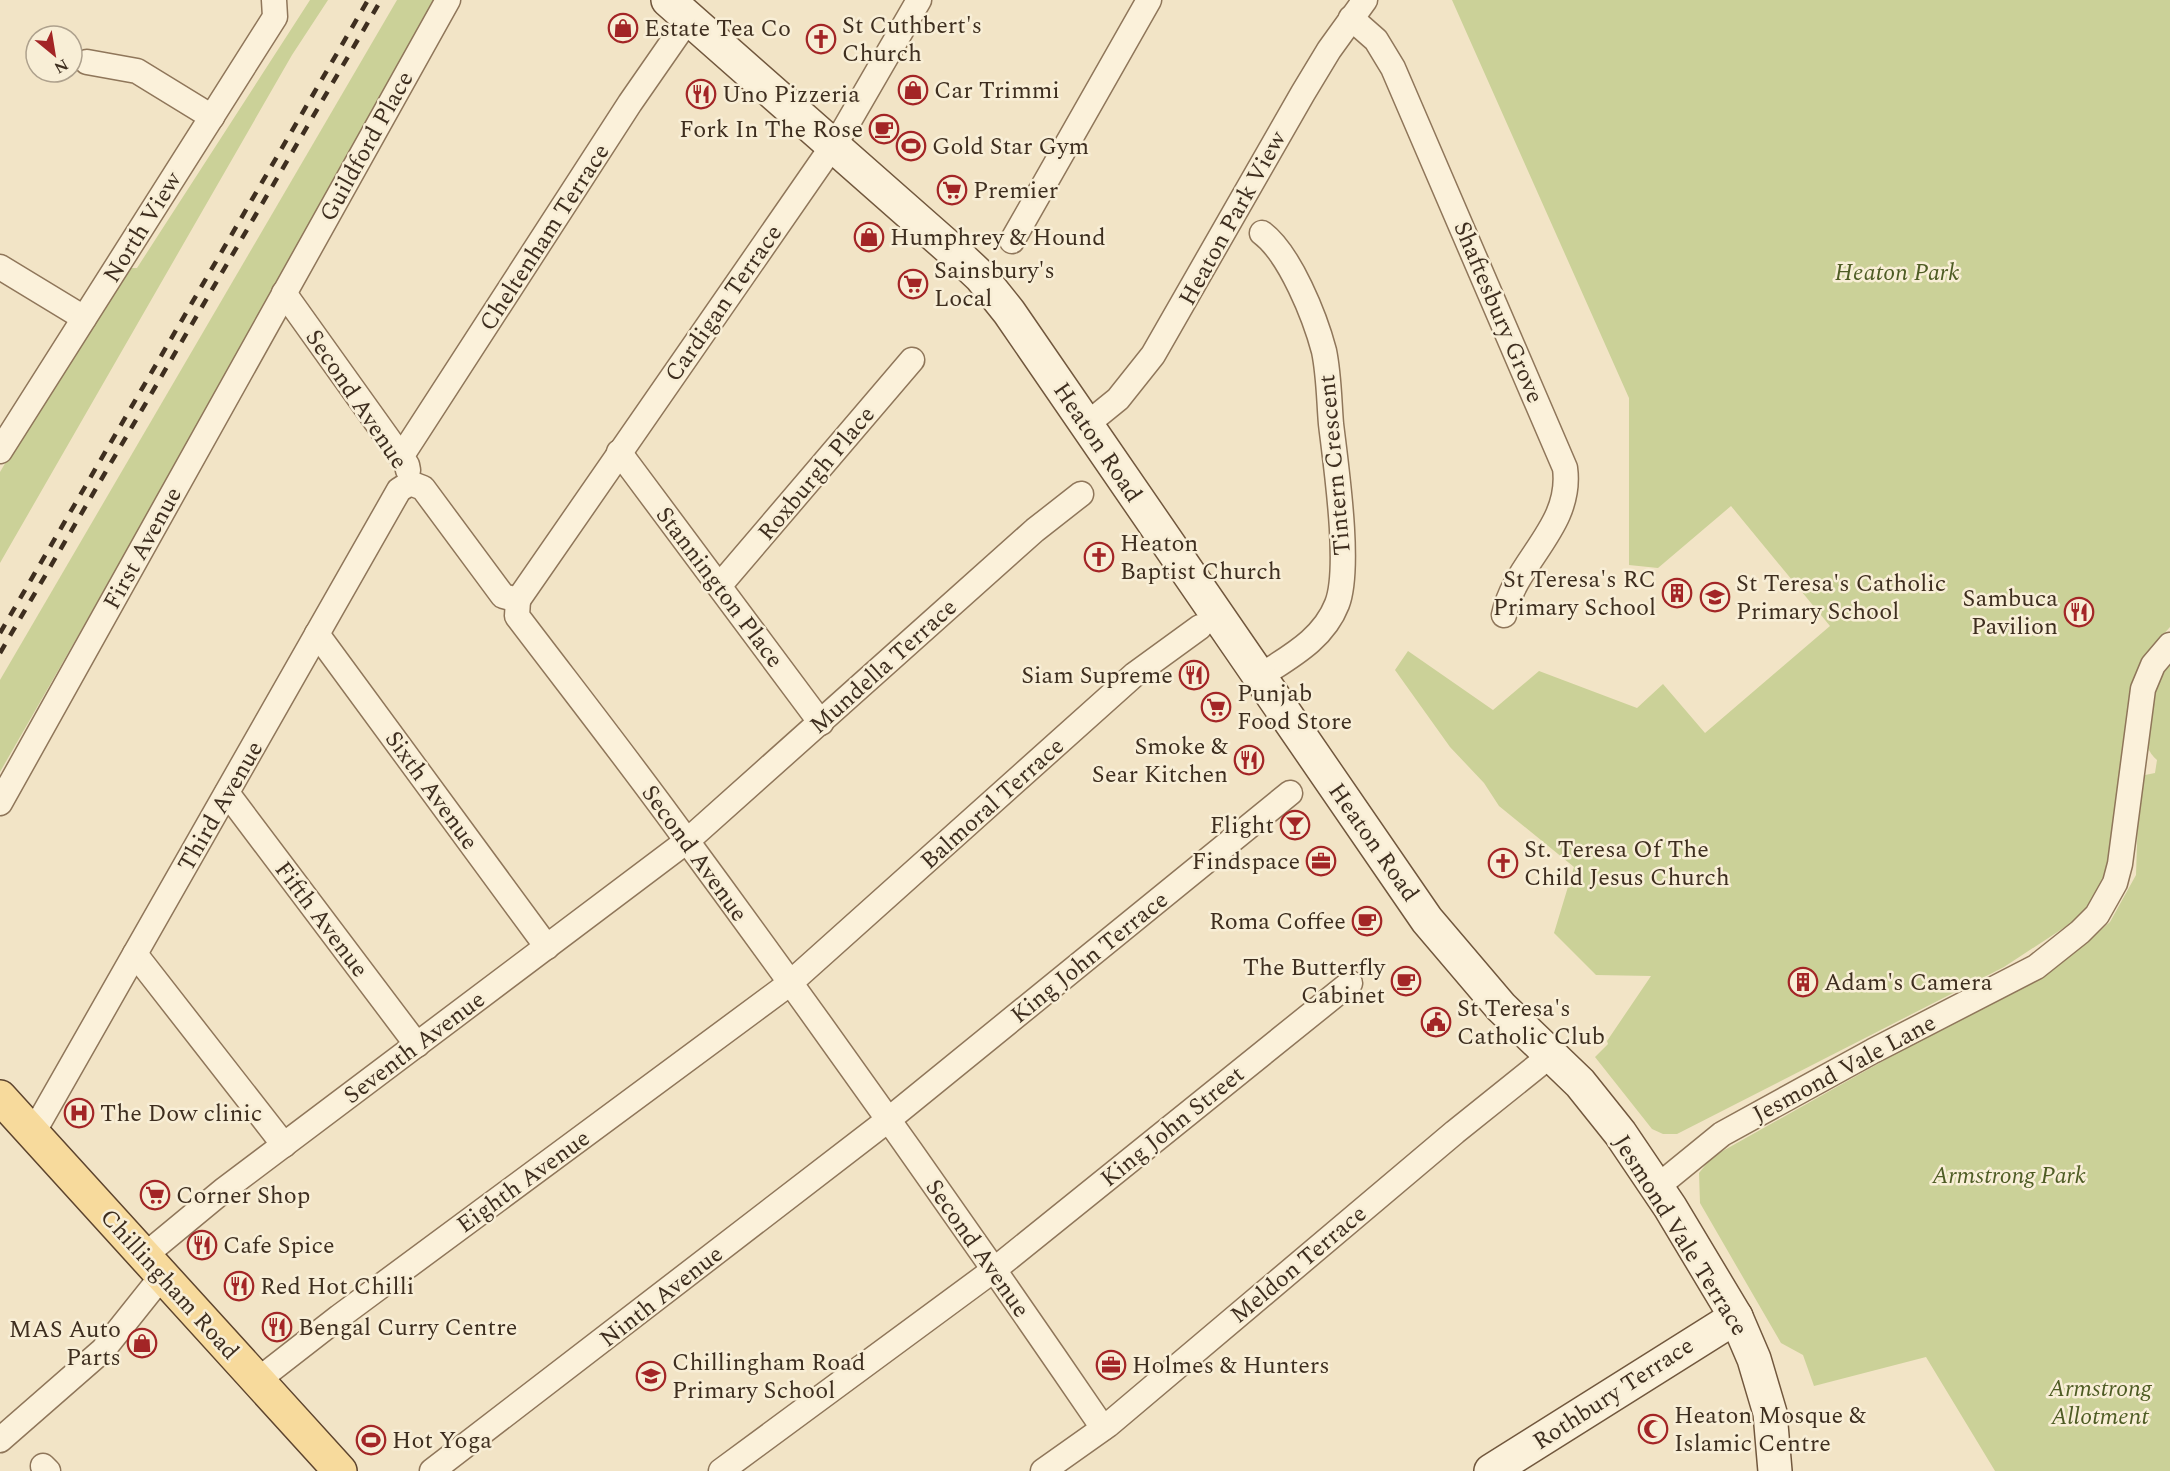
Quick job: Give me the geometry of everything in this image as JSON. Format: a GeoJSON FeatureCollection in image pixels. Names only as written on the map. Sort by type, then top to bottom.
{"type":"FeatureCollection","features":[{"type":"Feature","properties":{"kind":"main road","name":"Chillingham Road"},"geometry":{"type":"LineString","coordinates":[[0,1096],[340,1471]]}},
{"type":"Feature","properties":{"kind":"street","name":"North View"},"geometry":{"type":"LineString","coordinates":[[0,451],[275,17],[274,0]]}},
{"type":"Feature","properties":{"kind":"street","name":"Guildford Place"},"geometry":{"type":"LineString","coordinates":[[284,292],[448,0]]}},
{"type":"Feature","properties":{"kind":"street","name":"Cardigan Terrace"},"geometry":{"type":"LineString","coordinates":[[518,600],[833,147],[919,0]]}},
{"type":"Feature","properties":{"kind":"street"},"geometry":{"type":"LineString","coordinates":[[1012,241],[1149,0]]}},
{"type":"Feature","properties":{"kind":"street","name":"Heaton Road"},"geometry":{"type":"LineString","coordinates":[[678,9],[981,277],[1016,322],[1427,920],[1501,1007],[1551,1055]]}},
{"type":"Feature","properties":{"kind":"street","name":"Cheltenham Terrace"},"geometry":{"type":"LineString","coordinates":[[401,457],[630,103],[678,9]]}},
{"type":"Feature","properties":{"kind":"street","name":"Heaton Park View"},"geometry":{"type":"LineString","coordinates":[[1086,425],[1118,399],[1153,355],[1303,93],[1358,9]]}},
{"type":"Feature","properties":{"kind":"street","name":"Shaftesbury Grove"},"geometry":{"type":"LineString","coordinates":[[1358,9],[1393,68],[1565,468],[1566,493],[1559,515],[1515,585],[1504,615]]}},
{"type":"Feature","properties":{"kind":"street"},"geometry":{"type":"LineString","coordinates":[[87,62],[137,71],[212,117]]}},
{"type":"Feature","properties":{"kind":"street","name":"Tintern Crescent"},"geometry":{"type":"LineString","coordinates":[[1259,677],[1318,636],[1335,609],[1342,577],[1335,459],[1324,352],[1290,267],[1277,245],[1262,233]]}},
{"type":"Feature","properties":{"kind":"street"},"geometry":{"type":"LineString","coordinates":[[0,267],[84,318]]}},
{"type":"Feature","properties":{"kind":"street","name":"Second Avenue"},"geometry":{"type":"LineString","coordinates":[[284,292],[407,465],[410,483],[423,488],[503,596],[518,600],[518,616],[687,841],[995,1269],[1103,1428]]}},
{"type":"Feature","properties":{"kind":"street","name":"First Avenue"},"geometry":{"type":"LineString","coordinates":[[0,803],[284,292]]}},
{"type":"Feature","properties":{"kind":"street","name":"Roxburgh Place"},"geometry":{"type":"LineString","coordinates":[[720,585],[912,360]]}},
{"type":"Feature","properties":{"kind":"street","name":"Stannington Place"},"geometry":{"type":"LineString","coordinates":[[619,452],[821,723]]}},
{"type":"Feature","properties":{"kind":"street","name":"Third Avenue"},"geometry":{"type":"LineString","coordinates":[[33,1133],[399,490],[410,483]]}},
{"type":"Feature","properties":{"kind":"street","name":"Mundella Terrace"},"geometry":{"type":"LineString","coordinates":[[687,841],[1035,530],[1081,494]]}},
{"type":"Feature","properties":{"kind":"street","name":"Balmoral Terrace"},"geometry":{"type":"LineString","coordinates":[[789,984],[1134,675],[1200,627]]}},
{"type":"Feature","properties":{"kind":"street","name":"Sixth Avenue"},"geometry":{"type":"LineString","coordinates":[[317,634],[547,946]]}},
{"type":"Feature","properties":{"kind":"street","name":"Jesmond Vale Lane"},"geometry":{"type":"LineString","coordinates":[[1657,1187],[1722,1134],[1900,1036],[2036,967],[2080,932],[2097,915],[2115,883],[2120,864],[2143,689],[2153,665],[2170,645]]}},
{"type":"Feature","properties":{"kind":"street","name":"Fifth Avenue"},"geometry":{"type":"LineString","coordinates":[[226,793],[417,1045]]}},
{"type":"Feature","properties":{"kind":"street","name":"King John Terrace"},"geometry":{"type":"LineString","coordinates":[[888,1120],[1290,794]]}},
{"type":"Feature","properties":{"kind":"street","name":"Seventh Avenue"},"geometry":{"type":"LineString","coordinates":[[0,1440],[103,1350],[153,1266],[225,1189],[687,841]]}},
{"type":"Feature","properties":{"kind":"street"},"geometry":{"type":"LineString","coordinates":[[135,954],[284,1145]]}},
{"type":"Feature","properties":{"kind":"street","name":"King John Street"},"geometry":{"type":"LineString","coordinates":[[721,1471],[995,1269],[1350,983]]}},
{"type":"Feature","properties":{"kind":"street","name":"Eighth Avenue"},"geometry":{"type":"LineString","coordinates":[[258,1380],[339,1317],[789,984]]}},
{"type":"Feature","properties":{"kind":"street","name":"Jesmond Vale Terrace"},"geometry":{"type":"LineString","coordinates":[[1551,1055],[1598,1105],[1657,1187],[1736,1317],[1766,1394],[1775,1471]]}},
{"type":"Feature","properties":{"kind":"street","name":"Meldon Terrace"},"geometry":{"type":"LineString","coordinates":[[1043,1471],[1103,1428],[1455,1131],[1551,1055]]}},
{"type":"Feature","properties":{"kind":"street","name":"Ninth Avenue"},"geometry":{"type":"LineString","coordinates":[[432,1471],[888,1120]]}},
{"type":"Feature","properties":{"kind":"street","name":"Rothbury Terrace"},"geometry":{"type":"LineString","coordinates":[[1491,1471],[1736,1317]]}},
{"type":"Feature","properties":{"kind":"green space"},"geometry":{"type":"Polygon","coordinates":[[[310,0],[328,0],[292,55],[0,563],[0,472],[106,291],[128,268],[137,268],[310,0]]]}},
{"type":"Feature","properties":{"kind":"green space"},"geometry":{"type":"Polygon","coordinates":[[[397,0],[442,0],[0,772],[0,680],[397,0]]]}},
{"type":"Feature","properties":{"kind":"green space","name":"Heaton Park"},"geometry":{"type":"Polygon","coordinates":[[[1452,0],[2170,0],[2170,627],[2145,655],[2136,690],[2112,867],[2097,906],[2004,967],[1677,1134],[1663,1134],[1652,1129],[1595,1057],[1608,1044],[1607,1041],[1651,976],[1596,975],[1554,933],[1574,867],[1499,806],[1484,783],[1450,747],[1395,670],[1408,651],[1493,710],[1539,671],[1637,708],[1663,684],[1705,733],[1830,626],[1731,506],[1658,568],[1629,565],[1629,398],[1452,0]]]}},
{"type":"Feature","properties":{"kind":"green space","name":"Armstrong Park"},"geometry":{"type":"Polygon","coordinates":[[[2170,661],[2170,1471],[1995,1471],[1926,1357],[1814,1386],[1803,1355],[1781,1343],[1700,1203],[1699,1173],[1712,1157],[2045,970],[2110,922],[2136,875],[2139,782],[2145,775],[2155,773],[2157,760],[2149,751],[2145,739],[2146,710],[2156,682],[2170,661]]]}},
{"type":"Feature","properties":{"kind":"railway"},"geometry":{"type":"LineString","coordinates":[[0,633],[368,0]]}},
{"type":"Feature","properties":{"kind":"railway"},"geometry":{"type":"LineString","coordinates":[[0,653],[381,0]]}},
{"type":"Feature","properties":{"kind":"place","name":"Estate Tea Co"},"geometry":{"type":"Point","coordinates":[623,28]}},
{"type":"Feature","properties":{"kind":"place","name":"St Cuthbert's Church"},"geometry":{"type":"Point","coordinates":[821,39]}},
{"type":"Feature","properties":{"kind":"place","name":"Car Trimmi"},"geometry":{"type":"Point","coordinates":[913,90]}},
{"type":"Feature","properties":{"kind":"place","name":"Uno Pizzeria"},"geometry":{"type":"Point","coordinates":[701,94]}},
{"type":"Feature","properties":{"kind":"place","name":"Fork In The Rose"},"geometry":{"type":"Point","coordinates":[884,129]}},
{"type":"Feature","properties":{"kind":"place","name":"Gold Star Gym"},"geometry":{"type":"Point","coordinates":[911,146]}},
{"type":"Feature","properties":{"kind":"place","name":"Premier"},"geometry":{"type":"Point","coordinates":[952,190]}},
{"type":"Feature","properties":{"kind":"place","name":"Humphrey & Hound"},"geometry":{"type":"Point","coordinates":[869,237]}},
{"type":"Feature","properties":{"kind":"place","name":"Sainsbury's Local"},"geometry":{"type":"Point","coordinates":[913,284]}},
{"type":"Feature","properties":{"kind":"place","name":"Heaton Baptist Church"},"geometry":{"type":"Point","coordinates":[1099,557]}},
{"type":"Feature","properties":{"kind":"place","name":"St Teresa's RC Primary School"},"geometry":{"type":"Point","coordinates":[1677,593]}},
{"type":"Feature","properties":{"kind":"place","name":"St Teresa's Catholic Primary School"},"geometry":{"type":"Point","coordinates":[1715,597]}},
{"type":"Feature","properties":{"kind":"place","name":"Sambuca Pavilion"},"geometry":{"type":"Point","coordinates":[2079,612]}},
{"type":"Feature","properties":{"kind":"place","name":"Siam Supreme"},"geometry":{"type":"Point","coordinates":[1194,675]}},
{"type":"Feature","properties":{"kind":"place","name":"Punjab Food Store"},"geometry":{"type":"Point","coordinates":[1216,707]}},
{"type":"Feature","properties":{"kind":"place","name":"Smoke & Sear Kitchen"},"geometry":{"type":"Point","coordinates":[1249,760]}},
{"type":"Feature","properties":{"kind":"place","name":"Flight"},"geometry":{"type":"Point","coordinates":[1295,825]}},
{"type":"Feature","properties":{"kind":"place","name":"Findspace"},"geometry":{"type":"Point","coordinates":[1321,861]}},
{"type":"Feature","properties":{"kind":"place","name":"St. Teresa Of The Child Jesus Church"},"geometry":{"type":"Point","coordinates":[1503,863]}},
{"type":"Feature","properties":{"kind":"place","name":"Roma Coffee"},"geometry":{"type":"Point","coordinates":[1367,921]}},
{"type":"Feature","properties":{"kind":"place","name":"The Butterfly Cabinet"},"geometry":{"type":"Point","coordinates":[1406,981]}},
{"type":"Feature","properties":{"kind":"place","name":"Adam's Camera"},"geometry":{"type":"Point","coordinates":[1803,982]}},
{"type":"Feature","properties":{"kind":"place","name":"St Teresa's Catholic Club"},"geometry":{"type":"Point","coordinates":[1436,1022]}},
{"type":"Feature","properties":{"kind":"place","name":"The Dow clinic"},"geometry":{"type":"Point","coordinates":[79,1113]}},
{"type":"Feature","properties":{"kind":"place","name":"Corner Shop"},"geometry":{"type":"Point","coordinates":[155,1195]}},
{"type":"Feature","properties":{"kind":"place","name":"Cafe Spice"},"geometry":{"type":"Point","coordinates":[202,1245]}},
{"type":"Feature","properties":{"kind":"place","name":"Red Hot Chilli"},"geometry":{"type":"Point","coordinates":[239,1286]}},
{"type":"Feature","properties":{"kind":"place","name":"Bengal Curry Centre"},"geometry":{"type":"Point","coordinates":[277,1327]}},
{"type":"Feature","properties":{"kind":"place","name":"MAS Auto Parts"},"geometry":{"type":"Point","coordinates":[142,1343]}},
{"type":"Feature","properties":{"kind":"place","name":"Holmes & Hunters"},"geometry":{"type":"Point","coordinates":[1111,1365]}},
{"type":"Feature","properties":{"kind":"place","name":"Chillingham Road Primary School"},"geometry":{"type":"Point","coordinates":[651,1376]}},
{"type":"Feature","properties":{"kind":"place","name":"Heaton Mosque & Islamic Centre"},"geometry":{"type":"Point","coordinates":[1653,1429]}},
{"type":"Feature","properties":{"kind":"place","name":"Hot Yoga"},"geometry":{"type":"Point","coordinates":[371,1440]}},
{"type":"Feature","properties":{"kind":"park label","name":"Armstrong Allotment"},"geometry":{"type":"Point","coordinates":[2100,1402]}}]}
